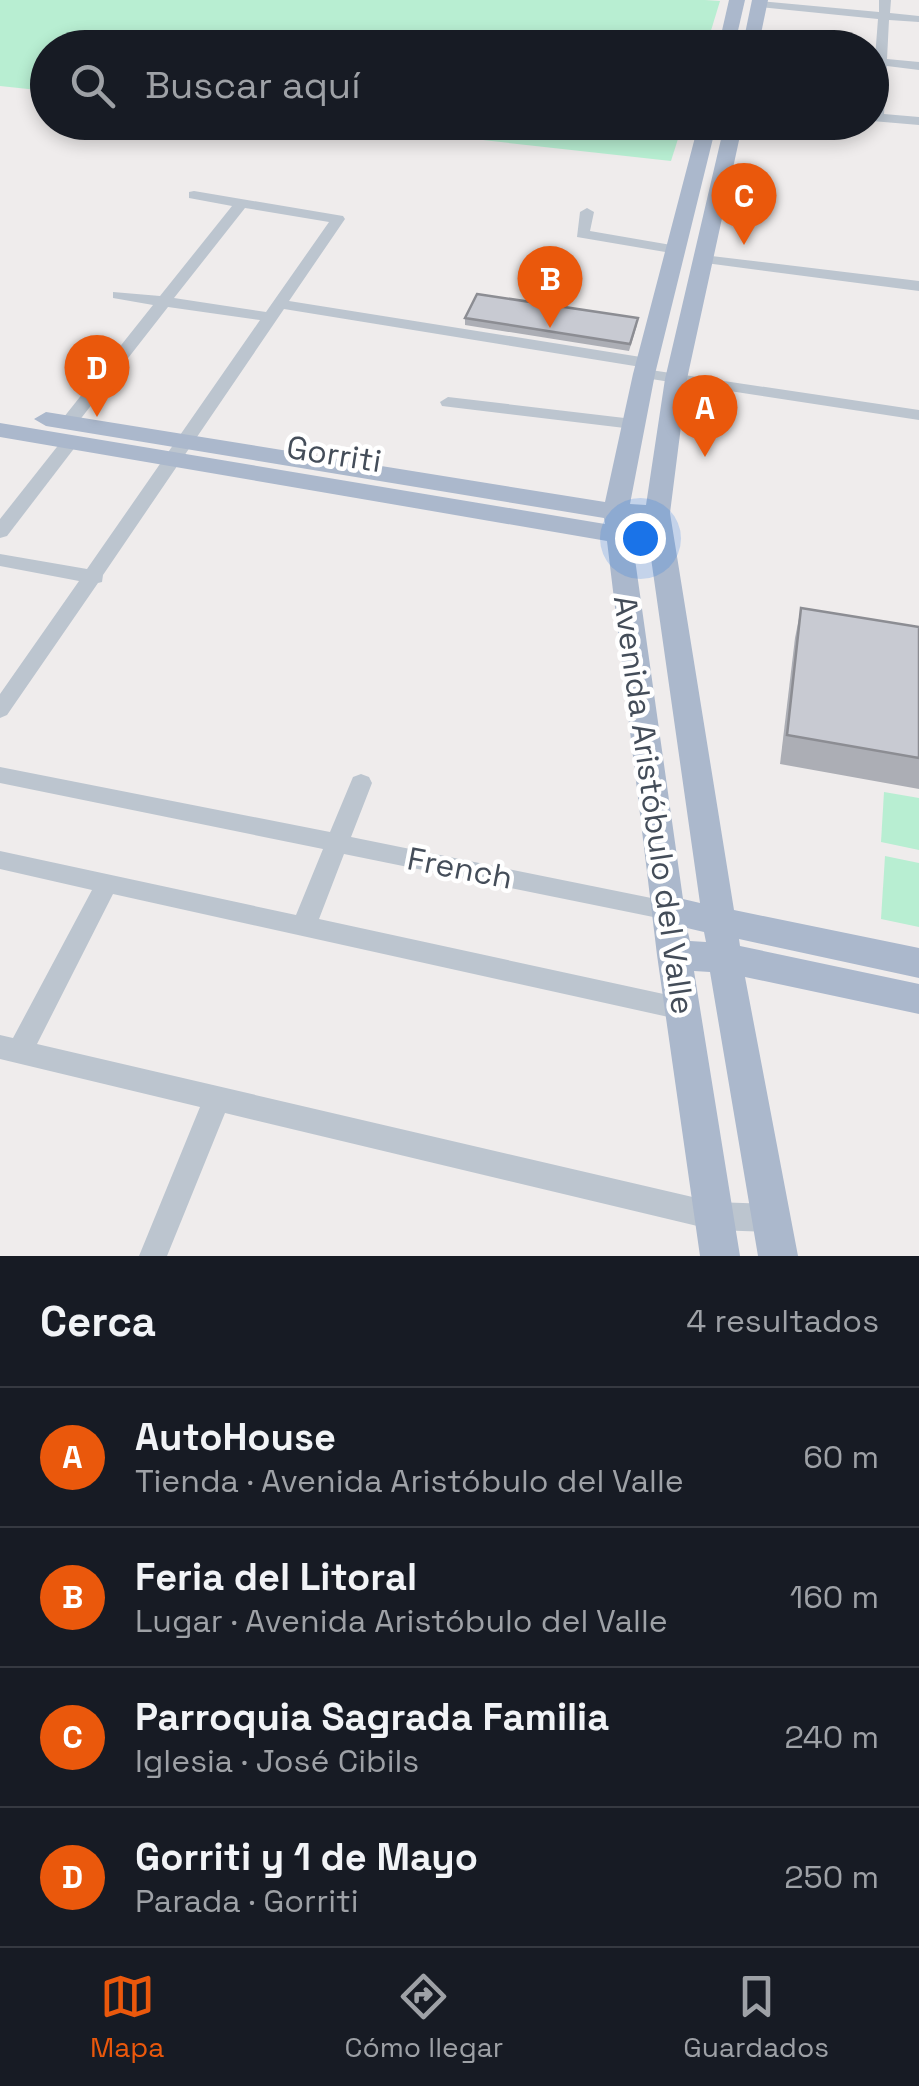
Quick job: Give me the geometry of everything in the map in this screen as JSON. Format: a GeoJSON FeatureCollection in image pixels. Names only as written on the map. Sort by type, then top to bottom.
{"type":"FeatureCollection","features":[{"type":"Feature","properties":{"kind":"main road"},"geometry":{"type":"LineString","coordinates":[[730,30],[737,0]]}},
{"type":"Feature","properties":{"kind":"main road"},"geometry":{"type":"LineString","coordinates":[[754,30],[759,2]]}},
{"type":"Feature","properties":{"kind":"main road","name":"Avenida Aristóbulo del Valle"},"geometry":{"type":"LineString","coordinates":[[704,140],[645,369],[617,523],[674,955],[720,1256]]}},
{"type":"Feature","properties":{"kind":"main road","name":"Avenida Aristóbulo del Valle"},"geometry":{"type":"LineString","coordinates":[[730,140],[676,379],[657,526],[778,1256]]}},
{"type":"Feature","properties":{"kind":"main road","name":"Gorriti"},"geometry":{"type":"LineString","coordinates":[[0,411],[69,432],[617,523],[657,526]]}},
{"type":"Feature","properties":{"kind":"main road","name":"Gorriti"},"geometry":{"type":"LineString","coordinates":[[0,430],[69,432]]}},
{"type":"Feature","properties":{"kind":"main road","name":"French"},"geometry":{"type":"LineString","coordinates":[[668,910],[919,963]]}},
{"type":"Feature","properties":{"kind":"main road"},"geometry":{"type":"LineString","coordinates":[[674,955],[726,958],[919,999]]}},
{"type":"Feature","properties":{"kind":"street"},"geometry":{"type":"LineString","coordinates":[[882,30],[885,0]]}},
{"type":"Feature","properties":{"kind":"street"},"geometry":{"type":"LineString","coordinates":[[759,2],[919,18]]}},
{"type":"Feature","properties":{"kind":"street"},"geometry":{"type":"LineString","coordinates":[[889,63],[919,66]]}},
{"type":"Feature","properties":{"kind":"street"},"geometry":{"type":"LineString","coordinates":[[889,118],[919,121]]}},
{"type":"Feature","properties":{"kind":"street"},"geometry":{"type":"LineString","coordinates":[[0,710],[276,311],[336,216],[194,195]]}},
{"type":"Feature","properties":{"kind":"street"},"geometry":{"type":"LineString","coordinates":[[0,532],[164,301],[242,202]]}},
{"type":"Feature","properties":{"kind":"street"},"geometry":{"type":"LineString","coordinates":[[587,212],[579,232],[582,234],[678,250]]}},
{"type":"Feature","properties":{"kind":"street"},"geometry":{"type":"LineString","coordinates":[[703,259],[919,286]]}},
{"type":"Feature","properties":{"kind":"street"},"geometry":{"type":"LineString","coordinates":[[118,295],[276,311],[645,369],[676,379],[919,415]]}},
{"type":"Feature","properties":{"kind":"street"},"geometry":{"type":"LineString","coordinates":[[448,402],[633,424]]}},
{"type":"Feature","properties":{"kind":"street"},"geometry":{"type":"LineString","coordinates":[[0,560],[95,577]]}},
{"type":"Feature","properties":{"kind":"street","name":"French"},"geometry":{"type":"LineString","coordinates":[[0,775],[668,910]]}},
{"type":"Feature","properties":{"kind":"street"},"geometry":{"type":"LineString","coordinates":[[303,928],[361,783]]}},
{"type":"Feature","properties":{"kind":"street"},"geometry":{"type":"LineString","coordinates":[[0,860],[682,1009]]}},
{"type":"Feature","properties":{"kind":"street"},"geometry":{"type":"LineString","coordinates":[[107,884],[10,1050],[714,1216],[770,1218]]}},
{"type":"Feature","properties":{"kind":"street"},"geometry":{"type":"LineString","coordinates":[[152,1256],[217,1099]]}},
{"type":"Feature","properties":{"kind":"green space"},"geometry":{"type":"Polygon","coordinates":[[[0,0],[720,1],[711,30],[30,30],[30,89],[0,86],[0,0]]]}},
{"type":"Feature","properties":{"kind":"green space"},"geometry":{"type":"Polygon","coordinates":[[[482,140],[677,140],[671,161],[482,140]]]}},
{"type":"Feature","properties":{"kind":"green space"},"geometry":{"type":"Polygon","coordinates":[[[884,792],[919,798],[919,850],[881,842],[884,792]]]}},
{"type":"Feature","properties":{"kind":"green space"},"geometry":{"type":"Polygon","coordinates":[[[885,856],[919,863],[919,927],[881,919],[885,856]]]}},
{"type":"Feature","properties":{"kind":"building"},"geometry":{"type":"Polygon","coordinates":[[[477,294],[638,318],[630,344],[465,318],[477,294]]]}},
{"type":"Feature","properties":{"kind":"building"},"geometry":{"type":"Polygon","coordinates":[[[801,608],[919,627],[919,758],[787,735],[801,608]]]}},
{"type":"Feature","properties":{"kind":"place","name":"Parroquia Sagrada Familia"},"geometry":{"type":"Point","coordinates":[744,245]}},
{"type":"Feature","properties":{"kind":"place","name":"Feria del Litoral"},"geometry":{"type":"Point","coordinates":[550,328]}},
{"type":"Feature","properties":{"kind":"place","name":"Gorriti y 1 de Mayo"},"geometry":{"type":"Point","coordinates":[97,417]}},
{"type":"Feature","properties":{"kind":"place","name":"AutoHouse"},"geometry":{"type":"Point","coordinates":[705,457]}}]}
